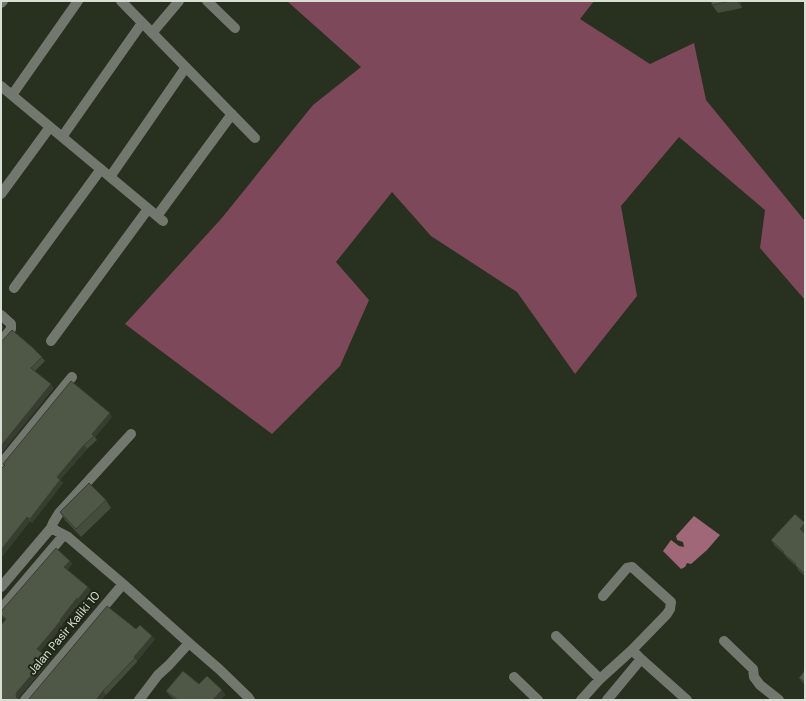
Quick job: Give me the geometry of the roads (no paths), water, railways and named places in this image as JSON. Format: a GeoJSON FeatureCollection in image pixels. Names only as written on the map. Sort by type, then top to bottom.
{"type":"FeatureCollection","features":[{"type":"Feature","properties":{"kind":"street"},"geometry":{"type":"LineString","coordinates":[[12,95],[78,1]]}},
{"type":"Feature","properties":{"kind":"street"},"geometry":{"type":"LineString","coordinates":[[121,1],[255,138]]}},
{"type":"Feature","properties":{"kind":"street"},"geometry":{"type":"LineString","coordinates":[[152,33],[179,1]]}},
{"type":"Feature","properties":{"kind":"street"},"geometry":{"type":"LineString","coordinates":[[207,1],[235,28]]}},
{"type":"Feature","properties":{"kind":"street"},"geometry":{"type":"LineString","coordinates":[[62,137],[142,23]]}},
{"type":"Feature","properties":{"kind":"street"},"geometry":{"type":"LineString","coordinates":[[110,177],[186,67]]}},
{"type":"Feature","properties":{"kind":"street"},"geometry":{"type":"LineString","coordinates":[[1,86],[160,219],[232,114]]}},
{"type":"Feature","properties":{"kind":"street"},"geometry":{"type":"LineString","coordinates":[[1,194],[50,127]]}},
{"type":"Feature","properties":{"kind":"street"},"geometry":{"type":"LineString","coordinates":[[14,288],[101,169]]}},
{"type":"Feature","properties":{"kind":"street"},"geometry":{"type":"LineString","coordinates":[[51,341],[148,209]]}},
{"type":"Feature","properties":{"kind":"street"},"geometry":{"type":"LineString","coordinates":[[1,315],[11,324],[11,329],[1,341]]}},
{"type":"Feature","properties":{"kind":"street"},"geometry":{"type":"LineString","coordinates":[[1,464],[72,377]]}},
{"type":"Feature","properties":{"kind":"street"},"geometry":{"type":"LineString","coordinates":[[1,587],[51,528],[59,513],[131,434]]}},
{"type":"Feature","properties":{"kind":"street"},"geometry":{"type":"LineString","coordinates":[[51,528],[68,537],[123,584],[219,669],[248,699]]}},
{"type":"Feature","properties":{"kind":"street"},"geometry":{"type":"LineString","coordinates":[[1,609],[64,536]]}},
{"type":"Feature","properties":{"kind":"street"},"geometry":{"type":"LineString","coordinates":[[581,700],[600,679],[632,650],[670,609],[670,602],[632,568],[627,568],[603,596]]}},
{"type":"Feature","properties":{"kind":"street","name":"Jalan Pasir Kaliki 10"},"geometry":{"type":"LineString","coordinates":[[25,700],[123,584]]}},
{"type":"Feature","properties":{"kind":"street"},"geometry":{"type":"LineString","coordinates":[[556,636],[600,679]]}},
{"type":"Feature","properties":{"kind":"street"},"geometry":{"type":"LineString","coordinates":[[724,641],[753,669],[754,677],[760,685],[779,700]]}},
{"type":"Feature","properties":{"kind":"street"},"geometry":{"type":"LineString","coordinates":[[139,700],[158,675],[189,643]]}},
{"type":"Feature","properties":{"kind":"street"},"geometry":{"type":"LineString","coordinates":[[632,650],[685,699]]}},
{"type":"Feature","properties":{"kind":"street"},"geometry":{"type":"LineString","coordinates":[[607,700],[641,659]]}},
{"type":"Feature","properties":{"kind":"street"},"geometry":{"type":"LineString","coordinates":[[514,677],[538,700]]}}]}
